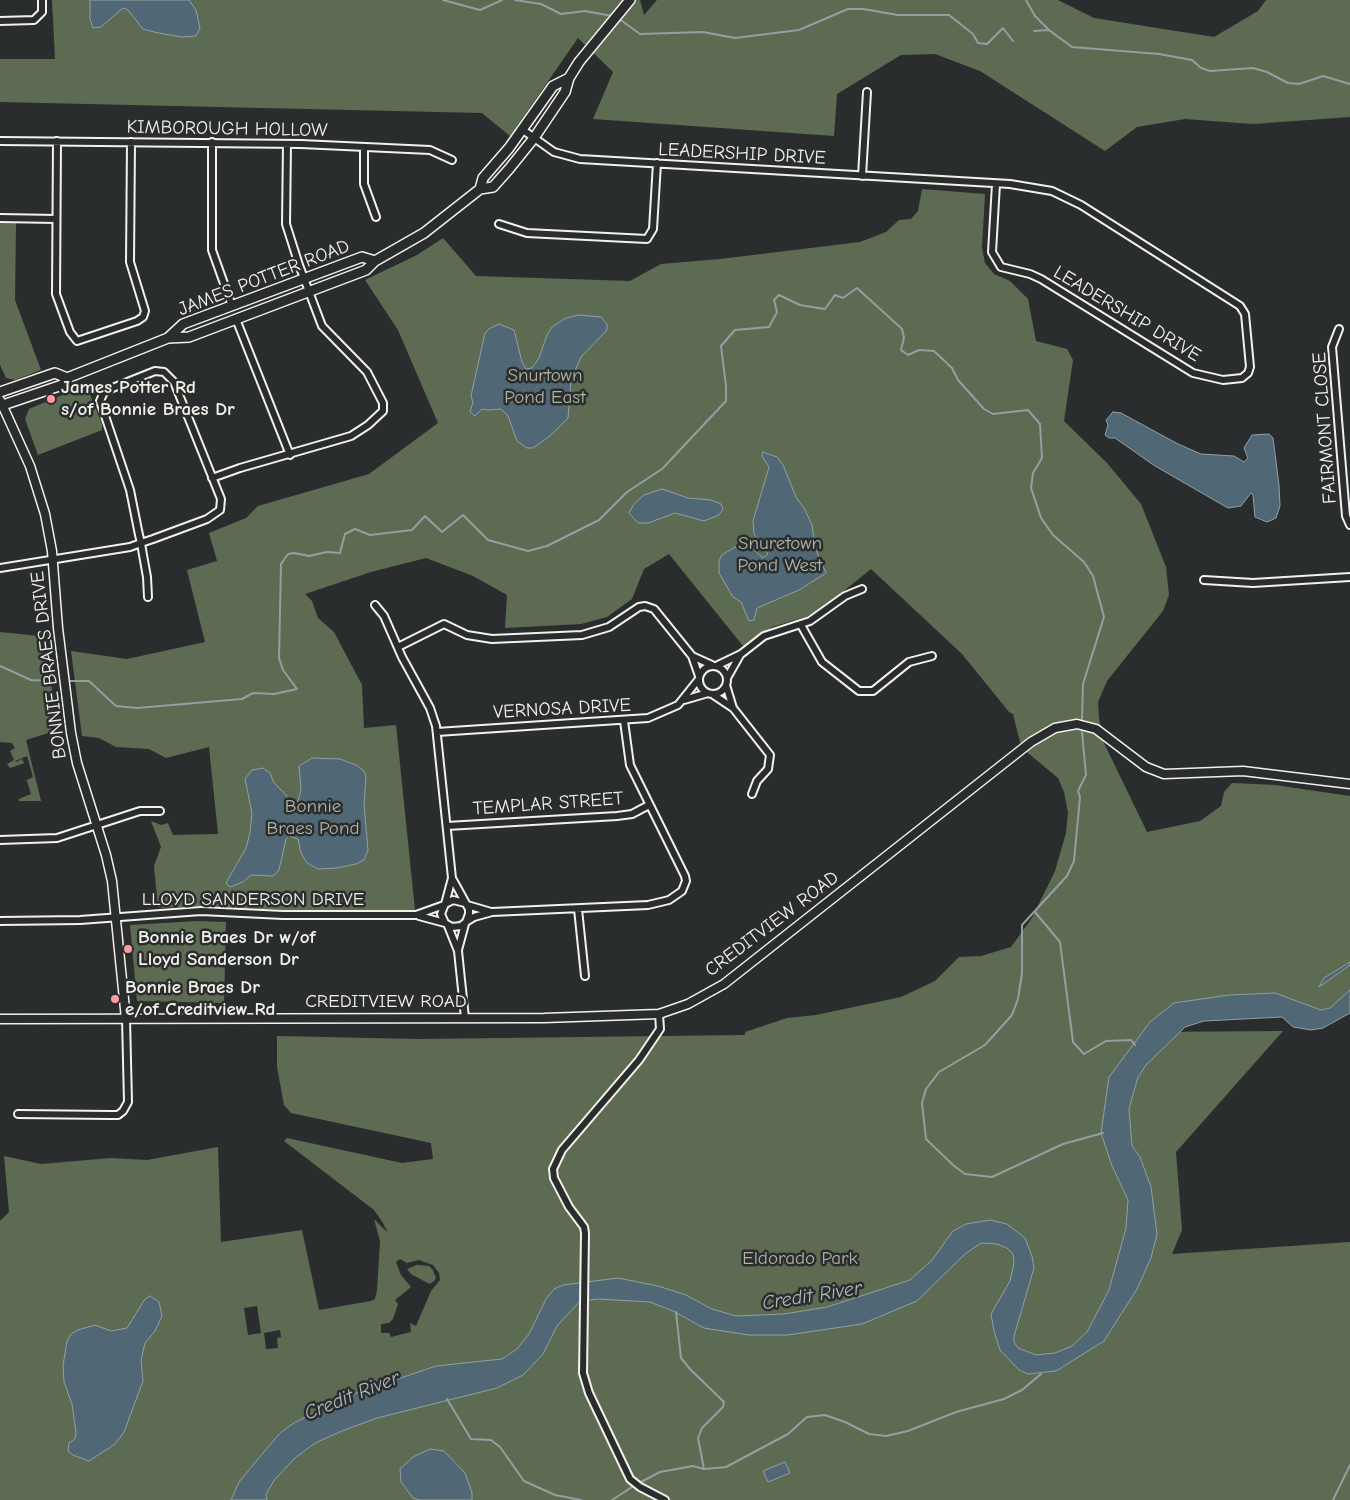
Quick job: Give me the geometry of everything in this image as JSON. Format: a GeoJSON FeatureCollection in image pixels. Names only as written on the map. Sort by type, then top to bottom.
{"type":"FeatureCollection","features":[{"type":"Feature","properties":{"kind":"main road","name":"JAMES POTTER ROAD"},"geometry":{"type":"LineString","coordinates":[[1,404],[62,385],[67,378],[168,338],[189,337],[366,270],[375,261],[424,233],[480,189],[493,187],[534,138],[565,92],[569,78],[589,48],[630,0]]}},
{"type":"Feature","properties":{"kind":"main road","name":"JAMES POTTER ROAD"},"geometry":{"type":"LineString","coordinates":[[480,189],[482,178],[523,130],[553,86],[569,78]]}},
{"type":"Feature","properties":{"kind":"main road","name":"JAMES POTTER ROAD"},"geometry":{"type":"LineString","coordinates":[[168,338],[183,324],[362,257],[375,261]]}},
{"type":"Feature","properties":{"kind":"main road","name":"JAMES POTTER ROAD"},"geometry":{"type":"LineString","coordinates":[[0,392],[55,373],[67,378]]}},
{"type":"Feature","properties":{"kind":"street"},"geometry":{"type":"LineString","coordinates":[[0,21],[34,20],[42,12],[42,0]]}},
{"type":"Feature","properties":{"kind":"street"},"geometry":{"type":"LineString","coordinates":[[862,176],[867,92]]}},
{"type":"Feature","properties":{"kind":"street","name":"LEADERSHIP DRIVE"},"geometry":{"type":"LineString","coordinates":[[523,130],[554,152],[566,156],[657,163],[996,184],[1035,187],[1068,198],[1237,303],[1245,314],[1250,368],[1248,373],[1242,378],[1224,380],[1193,373],[1041,280],[1030,274],[1001,267],[992,252],[996,184]]}},
{"type":"Feature","properties":{"kind":"street","name":"KIMBOROUGH HOLLOW"},"geometry":{"type":"LineString","coordinates":[[0,141],[212,142],[364,147],[430,150],[452,160]]}},
{"type":"Feature","properties":{"kind":"street"},"geometry":{"type":"LineString","coordinates":[[57,141],[56,294],[72,338],[77,341],[83,341],[143,317],[145,304],[130,262],[131,142]]}},
{"type":"Feature","properties":{"kind":"street"},"geometry":{"type":"LineString","coordinates":[[212,142],[212,250],[232,306]]}},
{"type":"Feature","properties":{"kind":"street"},"geometry":{"type":"LineString","coordinates":[[212,478],[355,434],[376,418],[383,406],[367,372],[322,326],[304,279],[286,224],[287,144]]}},
{"type":"Feature","properties":{"kind":"street"},"geometry":{"type":"LineString","coordinates":[[364,147],[364,184],[376,217]]}},
{"type":"Feature","properties":{"kind":"street"},"geometry":{"type":"LineString","coordinates":[[499,224],[527,234],[647,239],[653,230],[657,163]]}},
{"type":"Feature","properties":{"kind":"street"},"geometry":{"type":"LineString","coordinates":[[0,218],[56,219]]}},
{"type":"Feature","properties":{"kind":"street"},"geometry":{"type":"LineString","coordinates":[[236,319],[290,455]]}},
{"type":"Feature","properties":{"kind":"street","name":"FAIRMONT CLOSE"},"geometry":{"type":"LineString","coordinates":[[1339,329],[1332,347],[1346,516],[1350,525]]}},
{"type":"Feature","properties":{"kind":"street"},"geometry":{"type":"LineString","coordinates":[[0,568],[130,547],[140,544],[215,515],[221,505],[212,478],[169,375],[155,371],[105,391],[100,401],[100,406],[124,467],[140,544],[147,577],[148,597]]}},
{"type":"Feature","properties":{"kind":"street","name":"BONNIE BRAES DRIVE"},"geometry":{"type":"LineString","coordinates":[[1,404],[39,490],[46,514],[53,560],[58,628],[71,733],[79,771],[109,866],[117,916],[126,1019]]}},
{"type":"Feature","properties":{"kind":"street"},"geometry":{"type":"LineString","coordinates":[[1204,580],[1253,584],[1350,577]]}},
{"type":"Feature","properties":{"kind":"street"},"geometry":{"type":"LineString","coordinates":[[699,678],[704,668],[714,666],[741,654],[771,633],[801,625],[825,613],[845,596],[862,589]]}},
{"type":"Feature","properties":{"kind":"street"},"geometry":{"type":"LineString","coordinates":[[375,604],[384,616],[430,708],[437,732],[452,878],[441,914],[458,951],[465,1018]]}},
{"type":"Feature","properties":{"kind":"street"},"geometry":{"type":"LineString","coordinates":[[398,647],[444,624],[467,635],[492,640],[582,634],[609,628],[639,607],[645,606],[654,609],[692,656],[701,688],[733,708],[770,756],[768,769],[757,781],[752,794]]}},
{"type":"Feature","properties":{"kind":"street"},"geometry":{"type":"LineString","coordinates":[[801,625],[825,666],[862,692],[873,691],[909,662],[932,656]]}},
{"type":"Feature","properties":{"kind":"street"},"geometry":{"type":"LineString","coordinates":[[710,693],[720,691],[741,654]]}},
{"type":"Feature","properties":{"kind":"street"},"geometry":{"type":"LineString","coordinates":[[692,656],[724,670],[733,708]]}},
{"type":"Feature","properties":{"kind":"street","name":"VERNOSA DRIVE"},"geometry":{"type":"LineString","coordinates":[[684,700],[699,678]]}},
{"type":"Feature","properties":{"kind":"street","name":"VERNOSA DRIVE"},"geometry":{"type":"LineString","coordinates":[[437,732],[624,721],[658,716],[684,700],[710,693]]}},
{"type":"Feature","properties":{"kind":"street"},"geometry":{"type":"LineString","coordinates":[[447,924],[457,928],[475,917],[492,912],[578,909],[658,903],[669,900],[682,891],[686,881],[685,876],[630,765],[624,721]]}},
{"type":"Feature","properties":{"kind":"street","name":"CREDITVIEW ROAD"},"geometry":{"type":"LineString","coordinates":[[0,1019],[465,1018],[659,1014],[688,1004],[730,979],[1031,742],[1055,728],[1077,724],[1096,729],[1146,767],[1164,774],[1243,771],[1350,784]]}},
{"type":"Feature","properties":{"kind":"street","name":"TEMPLAR STREET"},"geometry":{"type":"LineString","coordinates":[[447,826],[617,816],[632,814],[649,805]]}},
{"type":"Feature","properties":{"kind":"street"},"geometry":{"type":"LineString","coordinates":[[0,840],[51,839],[140,811],[160,811]]}},
{"type":"Feature","properties":{"kind":"street"},"geometry":{"type":"LineString","coordinates":[[452,878],[466,904],[469,914],[458,951]]}},
{"type":"Feature","properties":{"kind":"street"},"geometry":{"type":"LineString","coordinates":[[445,904],[453,900],[492,912]]}},
{"type":"Feature","properties":{"kind":"street","name":"LLOYD SANDERSON DRIVE"},"geometry":{"type":"LineString","coordinates":[[416,915],[445,904]]}},
{"type":"Feature","properties":{"kind":"street"},"geometry":{"type":"LineString","coordinates":[[578,909],[585,976]]}},
{"type":"Feature","properties":{"kind":"street","name":"LLOYD SANDERSON DRIVE"},"geometry":{"type":"LineString","coordinates":[[0,921],[80,920],[201,911],[416,915],[447,924]]}},
{"type":"Feature","properties":{"kind":"street"},"geometry":{"type":"LineString","coordinates":[[659,1014],[660,1029],[639,1060],[562,1150],[552,1169],[554,1178],[569,1207],[584,1227],[583,1373],[589,1393],[630,1479],[640,1487],[665,1500]]}},
{"type":"Feature","properties":{"kind":"street"},"geometry":{"type":"LineString","coordinates":[[18,1114],[110,1115],[118,1114],[123,1110],[128,1102],[126,1019]]}},
{"type":"Feature","properties":{"kind":"green space"},"geometry":{"type":"Polygon","coordinates":[[[52,0],[640,0],[644,15],[657,0],[1058,0],[1094,18],[1214,37],[1258,11],[1266,0],[1350,0],[1350,117],[1253,124],[1185,119],[1137,127],[1105,151],[980,71],[935,54],[901,55],[837,94],[834,136],[593,119],[613,72],[578,38],[510,136],[482,113],[0,102],[0,59],[55,59],[52,0]]]}},
{"type":"Feature","properties":{"kind":"green space"},"geometry":{"type":"Polygon","coordinates":[[[922,189],[985,194],[982,248],[985,263],[994,274],[1010,281],[1028,299],[1036,341],[1067,349],[1073,360],[1064,421],[1107,463],[1141,504],[1166,567],[1169,595],[1163,611],[1107,681],[1098,702],[1104,743],[1147,832],[1200,821],[1221,806],[1224,792],[1232,783],[1275,785],[1350,796],[1350,962],[1320,985],[1350,965],[1350,990],[1330,1008],[1320,1010],[1275,993],[1229,995],[1174,1003],[1150,1022],[1144,1032],[1283,1031],[1176,1152],[1182,1230],[1172,1254],[1350,1242],[1350,1500],[0,1500],[0,1221],[9,1212],[4,1156],[41,1164],[111,1158],[147,1160],[218,1147],[221,1242],[302,1230],[319,1310],[371,1301],[375,1299],[377,1290],[380,1241],[374,1219],[388,1233],[383,1223],[374,1210],[284,1141],[287,1138],[402,1163],[433,1159],[431,1143],[291,1113],[284,1105],[277,1067],[277,1036],[419,1039],[745,1035],[745,1032],[787,1018],[816,1015],[901,997],[935,981],[959,957],[981,956],[1011,947],[1032,918],[1055,871],[1066,833],[1068,813],[1064,792],[1058,778],[1028,753],[1020,742],[1013,714],[1009,712],[962,654],[871,569],[819,611],[772,627],[743,646],[669,554],[644,569],[632,599],[607,617],[581,624],[505,628],[507,595],[473,576],[426,558],[371,572],[305,594],[312,601],[318,618],[334,632],[362,685],[364,728],[396,725],[415,910],[283,910],[200,906],[158,908],[154,866],[161,847],[151,821],[161,825],[168,823],[173,835],[218,834],[209,747],[166,758],[149,749],[116,747],[99,738],[82,736],[71,651],[127,659],[205,642],[187,570],[217,561],[209,533],[246,518],[258,506],[369,474],[438,423],[398,330],[365,280],[417,255],[443,238],[476,276],[630,281],[661,264],[720,259],[860,242],[886,232],[899,220],[911,219],[918,211],[922,189]],[[400,1259],[396,1262],[401,1275],[411,1287],[395,1300],[398,1304],[393,1319],[389,1323],[381,1324],[381,1333],[389,1333],[391,1337],[411,1332],[410,1323],[416,1326],[431,1291],[440,1280],[439,1273],[433,1265],[419,1260],[407,1263],[400,1259]],[[257,1306],[244,1308],[248,1335],[261,1333],[257,1306]],[[280,1330],[264,1333],[266,1349],[278,1348],[277,1338],[281,1337],[280,1330]]]}},
{"type":"Feature","properties":{"kind":"green space"},"geometry":{"type":"Polygon","coordinates":[[[0,223],[16,223],[15,300],[41,370],[15,380],[6,378],[0,365],[0,223]]]}},
{"type":"Feature","properties":{"kind":"green space"},"geometry":{"type":"Polygon","coordinates":[[[86,385],[102,424],[102,430],[38,455],[25,419],[29,409],[86,385]]]}},
{"type":"Feature","properties":{"kind":"green space"},"geometry":{"type":"Polygon","coordinates":[[[0,632],[48,637],[55,731],[26,740],[41,801],[19,801],[19,799],[31,794],[27,781],[25,781],[33,777],[27,756],[15,761],[22,759],[24,763],[10,768],[7,764],[14,760],[10,751],[15,748],[12,743],[0,742],[0,632]]]}},
{"type":"Feature","properties":{"kind":"green space"},"geometry":{"type":"Polygon","coordinates":[[[198,921],[226,922],[224,1003],[137,1001],[130,925],[198,921]]]}},
{"type":"Feature","properties":{"kind":"green space"},"geometry":{"type":"Polygon","coordinates":[[[417,1265],[429,1266],[436,1278],[434,1281],[430,1284],[411,1274],[407,1269],[417,1265]]]}},
{"type":"Feature","properties":{"kind":"water"},"geometry":{"type":"Polygon","coordinates":[[[90,0],[189,0],[196,10],[200,28],[196,36],[181,37],[154,32],[143,29],[128,10],[123,8],[101,27],[93,28],[90,19],[90,0]]]}},
{"type":"Feature","properties":{"kind":"water"},"geometry":{"type":"Polygon","coordinates":[[[579,315],[601,317],[607,324],[607,330],[581,357],[571,380],[568,418],[550,436],[533,448],[527,448],[517,441],[508,416],[501,409],[482,409],[475,416],[470,412],[473,402],[471,396],[485,333],[489,329],[499,324],[514,330],[522,362],[526,369],[532,368],[539,358],[547,335],[552,327],[566,318],[579,315]]]}},
{"type":"Feature","properties":{"kind":"water"},"geometry":{"type":"Polygon","coordinates":[[[1113,412],[1121,413],[1178,444],[1201,454],[1234,456],[1244,462],[1248,458],[1244,448],[1252,435],[1269,434],[1273,438],[1279,485],[1280,506],[1276,518],[1267,522],[1255,517],[1253,495],[1251,493],[1241,506],[1228,508],[1155,466],[1115,438],[1109,438],[1105,435],[1108,425],[1106,420],[1113,412]]]}},
{"type":"Feature","properties":{"kind":"water"},"geometry":{"type":"Polygon","coordinates":[[[763,452],[777,457],[783,465],[796,497],[812,525],[815,548],[826,573],[799,590],[757,608],[754,620],[749,621],[741,602],[733,597],[719,573],[719,561],[722,555],[735,547],[753,549],[763,558],[768,554],[754,534],[753,521],[769,467],[762,456],[763,452]]]}},
{"type":"Feature","properties":{"kind":"water"},"geometry":{"type":"Polygon","coordinates":[[[662,489],[688,498],[711,500],[721,504],[723,509],[719,515],[704,521],[675,513],[648,523],[638,523],[629,513],[634,504],[644,495],[662,489]]]}},
{"type":"Feature","properties":{"kind":"water"},"geometry":{"type":"Polygon","coordinates":[[[312,758],[340,759],[356,765],[364,771],[366,777],[364,805],[368,850],[364,860],[356,864],[337,868],[318,869],[307,863],[301,853],[298,839],[289,836],[286,839],[279,870],[273,876],[251,875],[243,882],[230,887],[226,883],[246,848],[250,833],[252,813],[245,779],[252,770],[263,768],[270,773],[274,783],[286,795],[291,808],[296,808],[301,790],[299,766],[312,758]]]}},
{"type":"Feature","properties":{"kind":"water"},"geometry":{"type":"Polygon","coordinates":[[[1350,962],[1350,965],[1319,987],[1324,978],[1350,962]]]}},
{"type":"Feature","properties":{"kind":"water","name":"Credit River"},"geometry":{"type":"Polygon","coordinates":[[[1350,990],[1350,1013],[1323,1028],[1311,1030],[1293,1027],[1282,1017],[1204,1021],[1185,1027],[1146,1065],[1138,1077],[1129,1109],[1132,1146],[1140,1157],[1151,1187],[1157,1234],[1151,1258],[1137,1289],[1104,1341],[1056,1371],[1028,1374],[1019,1370],[1000,1350],[991,1314],[1010,1281],[1014,1263],[1013,1254],[1007,1248],[997,1244],[981,1243],[965,1254],[917,1301],[862,1324],[788,1335],[749,1335],[704,1328],[673,1311],[650,1302],[598,1299],[580,1301],[557,1326],[543,1354],[523,1375],[497,1388],[377,1418],[342,1431],[315,1443],[295,1458],[275,1479],[266,1494],[267,1500],[231,1500],[239,1482],[280,1433],[294,1423],[345,1397],[436,1366],[502,1359],[517,1349],[529,1334],[546,1299],[554,1289],[563,1285],[618,1278],[658,1286],[686,1295],[712,1309],[736,1316],[784,1314],[827,1307],[910,1280],[932,1260],[953,1231],[966,1224],[990,1220],[1007,1224],[1025,1238],[1032,1256],[1034,1268],[1014,1336],[1014,1342],[1018,1348],[1036,1355],[1055,1353],[1072,1346],[1087,1332],[1109,1290],[1126,1228],[1128,1200],[1112,1166],[1101,1133],[1109,1077],[1150,1022],[1174,1003],[1229,995],[1275,993],[1321,1010],[1330,1008],[1350,990]]]}},
{"type":"Feature","properties":{"kind":"water"},"geometry":{"type":"Polygon","coordinates":[[[150,1296],[159,1302],[162,1316],[155,1331],[145,1343],[141,1360],[143,1381],[124,1432],[115,1444],[89,1461],[73,1455],[68,1451],[69,1443],[75,1439],[76,1433],[72,1404],[64,1382],[63,1366],[67,1341],[71,1334],[78,1330],[95,1325],[111,1331],[127,1328],[145,1299],[150,1296]]]}},
{"type":"Feature","properties":{"kind":"water"},"geometry":{"type":"Polygon","coordinates":[[[430,1449],[444,1451],[465,1473],[472,1493],[472,1500],[420,1500],[413,1498],[401,1482],[400,1469],[413,1457],[430,1449]]]}},
{"type":"Feature","properties":{"kind":"water"},"geometry":{"type":"Polygon","coordinates":[[[785,1462],[790,1473],[768,1482],[763,1471],[785,1462]]]}},
{"type":"Feature","properties":{"kind":"waterway"},"geometry":{"type":"LineString","coordinates":[[443,0],[480,10],[502,0]]}},
{"type":"Feature","properties":{"kind":"waterway"},"geometry":{"type":"LineString","coordinates":[[515,0],[541,4],[561,14],[585,11],[612,16]]}},
{"type":"Feature","properties":{"kind":"waterway"},"geometry":{"type":"LineString","coordinates":[[1026,0],[1035,16],[1049,30],[1072,47],[1159,54],[1192,60],[1201,68],[1210,71],[1253,68],[1267,72],[1288,83],[1299,84],[1323,76],[1350,84]]}},
{"type":"Feature","properties":{"kind":"waterway"},"geometry":{"type":"LineString","coordinates":[[618,18],[640,34],[703,32],[735,38],[799,30],[848,9],[863,9],[898,15],[949,15],[973,34],[978,43],[987,44],[1003,28],[1013,41]]}},
{"type":"Feature","properties":{"kind":"waterway"},"geometry":{"type":"LineString","coordinates":[[1034,31],[1049,30]]}},
{"type":"Feature","properties":{"kind":"waterway"},"geometry":{"type":"LineString","coordinates":[[66,681],[89,681],[116,706],[137,708],[242,699],[253,693],[274,694],[297,689],[283,670],[279,658],[281,564],[288,554],[294,553],[309,556],[327,552],[340,553],[345,534],[355,529],[370,535],[412,530],[425,516],[442,532],[463,515],[488,540],[528,551],[547,546],[599,520],[627,492],[662,469],[726,401],[721,346],[735,330],[769,327],[777,312],[774,300],[779,295],[800,305],[825,309],[835,295],[843,298],[857,288],[902,329],[904,338],[901,350],[908,355],[919,350],[934,351],[952,368],[958,380],[984,409],[993,414],[1028,410],[1040,424],[1042,458],[1033,473],[1031,488],[1041,518],[1053,535],[1084,562],[1093,576],[1104,617],[1083,684],[1082,719]]}},
{"type":"Feature","properties":{"kind":"waterway"},"geometry":{"type":"LineString","coordinates":[[0,666],[31,680],[61,681]]}},
{"type":"Feature","properties":{"kind":"waterway"},"geometry":{"type":"LineString","coordinates":[[1082,732],[1086,775],[1078,791],[1080,797],[1074,861],[1067,876],[1022,925],[1022,973],[1018,999],[1012,1015],[985,1045],[939,1072],[926,1089],[922,1103],[926,1139],[965,1174],[992,1177],[1063,1144],[1103,1133]]}},
{"type":"Feature","properties":{"kind":"waterway"},"geometry":{"type":"LineString","coordinates":[[1035,912],[1060,942],[1073,1042],[1084,1054],[1106,1041],[1131,1040],[1135,1045]]}},
{"type":"Feature","properties":{"kind":"waterway"},"geometry":{"type":"LineString","coordinates":[[676,1312],[681,1358],[724,1402],[723,1407],[702,1428],[698,1438],[704,1469]]}},
{"type":"Feature","properties":{"kind":"waterway"},"geometry":{"type":"LineString","coordinates":[[639,1483],[660,1472],[693,1466],[704,1469],[726,1467],[788,1434],[807,1417],[825,1415],[845,1422],[869,1434],[886,1436],[908,1431],[956,1412],[1004,1399],[1022,1390],[1041,1374]]}},
{"type":"Feature","properties":{"kind":"waterway"},"geometry":{"type":"LineString","coordinates":[[447,1399],[471,1439],[491,1440],[500,1447],[524,1481],[555,1495],[581,1500]]}},
{"type":"Feature","properties":{"kind":"waterway"},"geometry":{"type":"LineString","coordinates":[[1333,1500],[1350,1465]]}},
{"type":"Feature","properties":{"kind":"waterway"},"geometry":{"type":"LineString","coordinates":[[612,1500],[635,1485]]}},
{"type":"Feature","properties":{"kind":"place","name":"James Potter Rd s/of Bonnie Braes Dr"},"geometry":{"type":"Point","coordinates":[51,399]}},
{"type":"Feature","properties":{"kind":"place","name":"Bonnie Braes Dr w/of Lloyd Sanderson Dr"},"geometry":{"type":"Point","coordinates":[128,949]}},
{"type":"Feature","properties":{"kind":"place","name":"Bonnie Braes Dr e/of Creditview Rd"},"geometry":{"type":"Point","coordinates":[115,999]}},
{"type":"Feature","properties":{"kind":"park label","name":"Snurtown Pond East"},"geometry":{"type":"Point","coordinates":[545,387]}},
{"type":"Feature","properties":{"kind":"park label","name":"Snuretown Pond West"},"geometry":{"type":"Point","coordinates":[780,555]}},
{"type":"Feature","properties":{"kind":"park label","name":"Bonnie Braes Pond"},"geometry":{"type":"Point","coordinates":[313,818]}},
{"type":"Feature","properties":{"kind":"park label","name":"Eldorado Park"},"geometry":{"type":"Point","coordinates":[800,1259]}}]}
